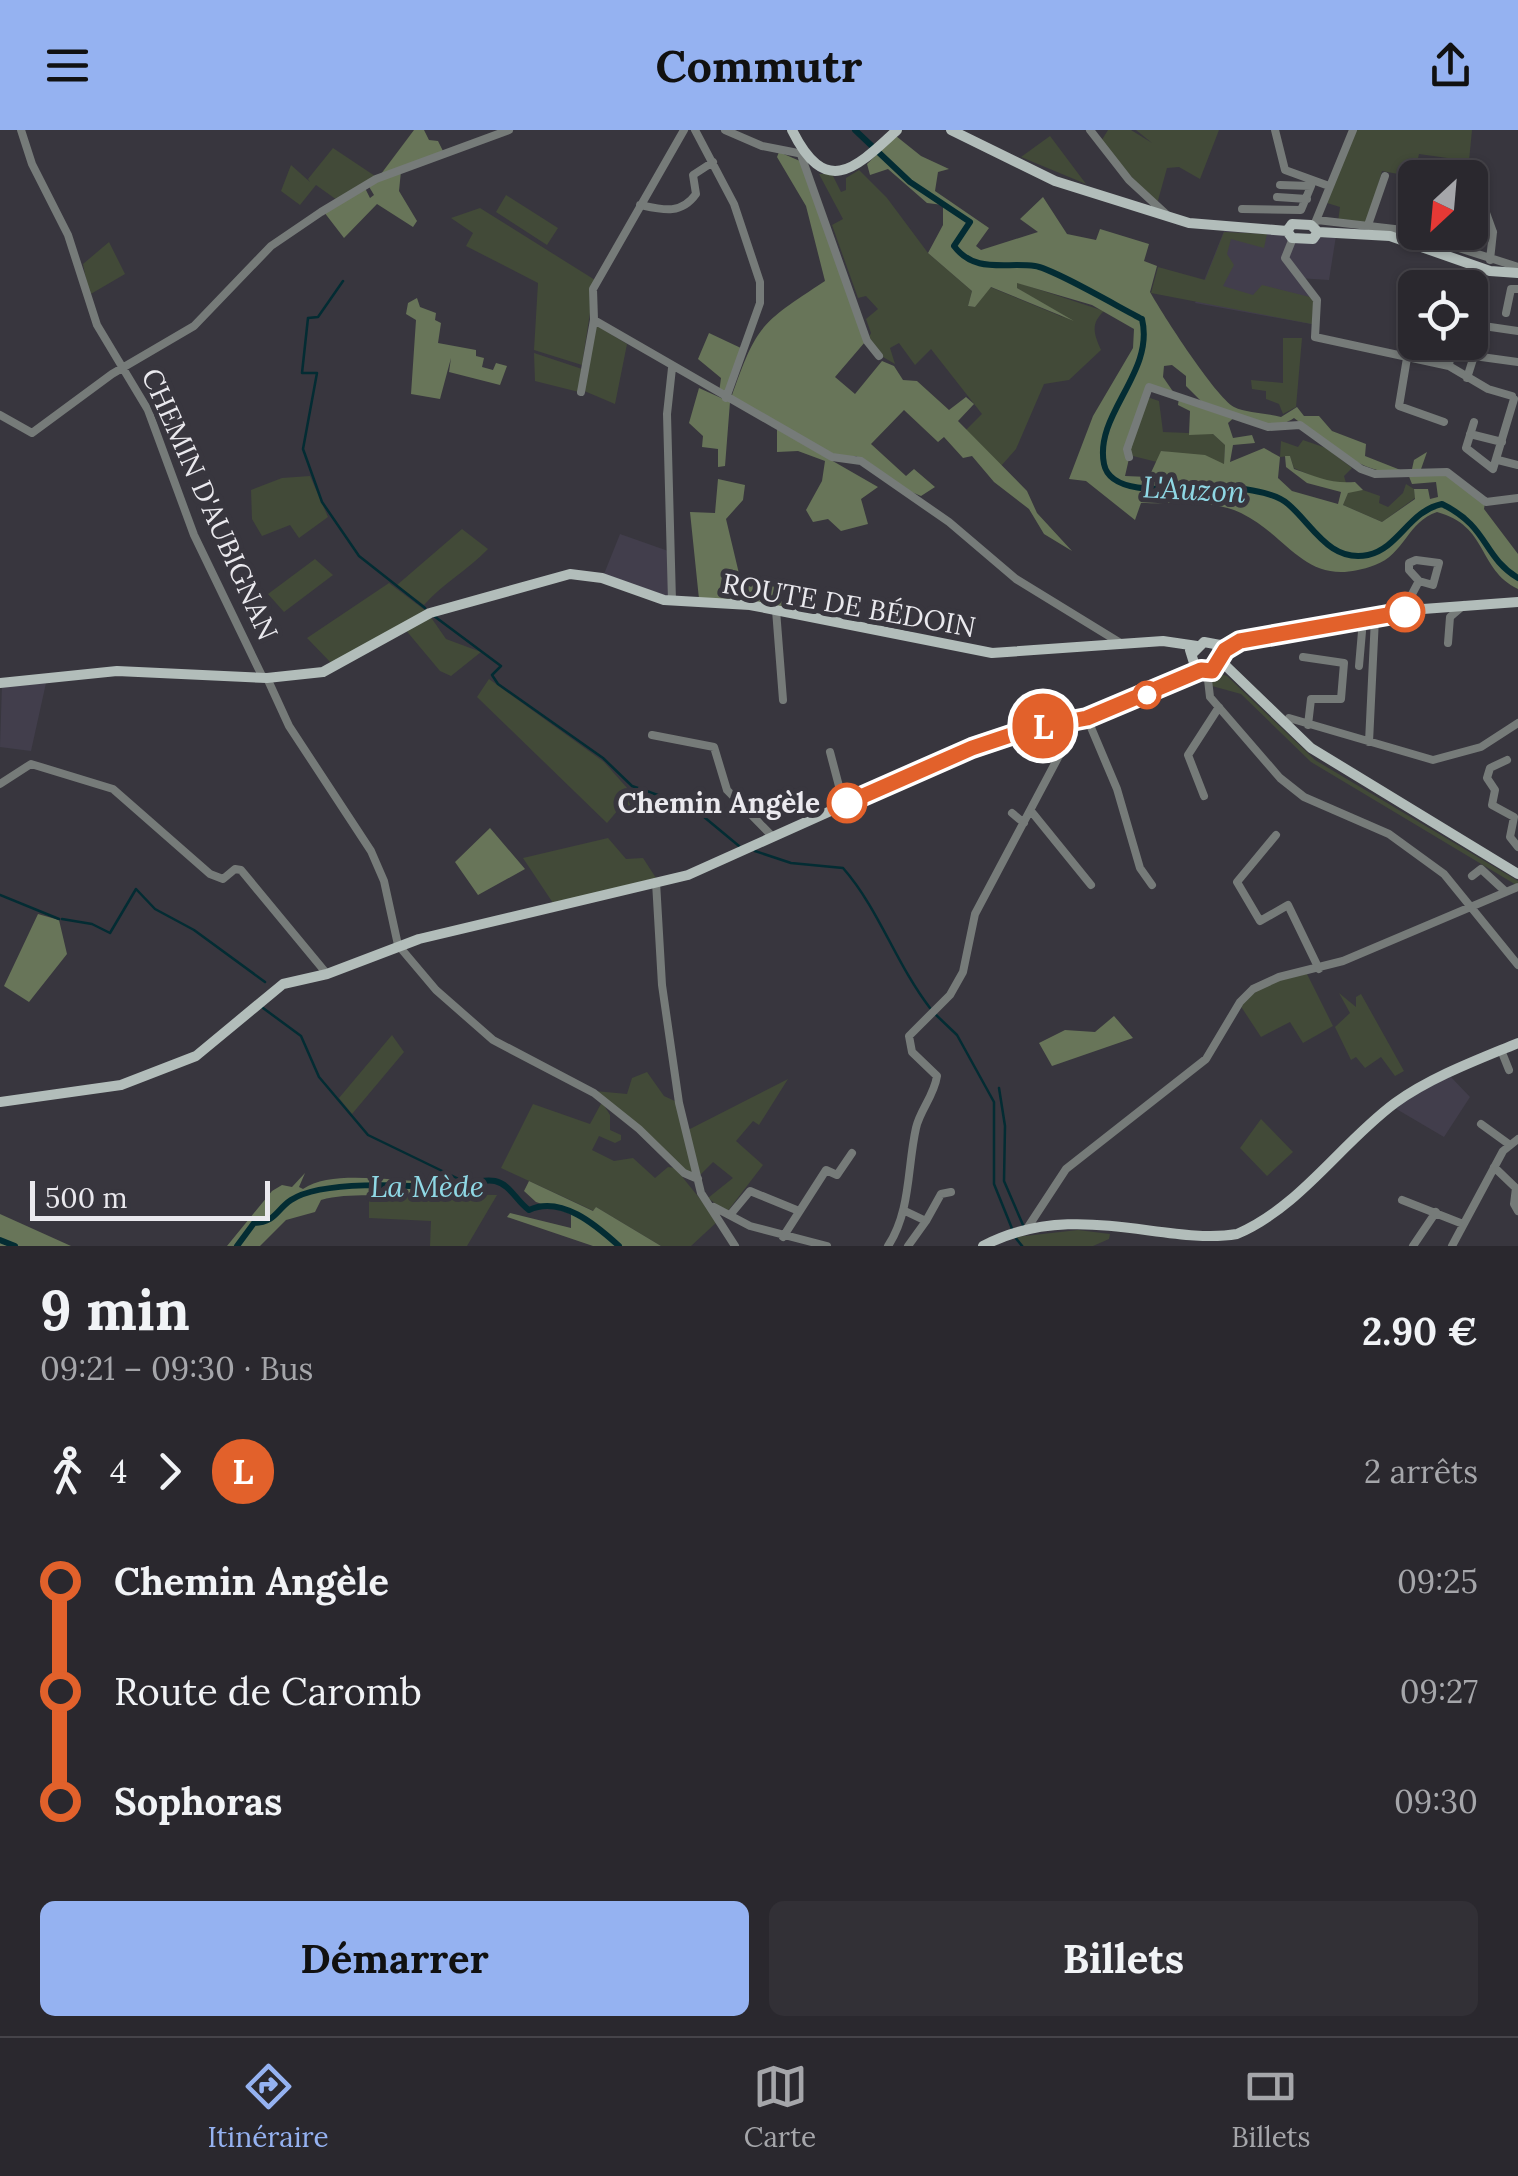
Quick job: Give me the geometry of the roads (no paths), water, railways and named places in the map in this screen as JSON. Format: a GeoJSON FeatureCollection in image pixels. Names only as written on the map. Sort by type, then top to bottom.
{"type":"FeatureCollection","features":[{"type":"Feature","properties":{"kind":"main road"},"geometry":{"type":"LineString","coordinates":[[794,135],[803,153],[835,170],[853,168],[868,160],[899,130]]}},
{"type":"Feature","properties":{"kind":"main road"},"geometry":{"type":"LineString","coordinates":[[952,131],[1055,181],[1150,206],[1170,218],[1201,226],[1291,231],[1313,238],[1316,226],[1518,270]]}},
{"type":"Feature","properties":{"kind":"main road"},"geometry":{"type":"LineString","coordinates":[[803,153],[830,166],[868,160]]}},
{"type":"Feature","properties":{"kind":"main road","name":"ROUTE DE BÉDOIN"},"geometry":{"type":"LineString","coordinates":[[0,683],[117,671],[265,678],[323,672],[424,616],[554,576],[591,575],[672,601],[776,610],[998,654],[1176,643],[1208,659]]}},
{"type":"Feature","properties":{"kind":"main road"},"geometry":{"type":"LineString","coordinates":[[1,1101],[101,1090],[156,1072],[204,1050],[275,988],[327,974],[398,945],[698,871],[984,744],[1082,719],[1178,681],[1240,641],[1405,610],[1518,602]]}},
{"type":"Feature","properties":{"kind":"main road"},"geometry":{"type":"LineString","coordinates":[[1208,659],[1316,757],[1518,876]]}},
{"type":"Feature","properties":{"kind":"main road"},"geometry":{"type":"LineString","coordinates":[[983,1246],[1026,1230],[1076,1226],[1198,1240],[1233,1236],[1298,1192],[1395,1104],[1518,1043]]}},
{"type":"Feature","properties":{"kind":"street","name":"CHEMIN D'AUBIGNAN"},"geometry":{"type":"LineString","coordinates":[[21,130],[32,164],[68,234],[97,325],[158,431],[194,535],[289,726],[372,851],[384,881],[398,945]]}},
{"type":"Feature","properties":{"kind":"street"},"geometry":{"type":"LineString","coordinates":[[0,416],[32,433],[124,368],[194,326],[270,246],[322,211],[376,179],[509,130]]}},
{"type":"Feature","properties":{"kind":"street"},"geometry":{"type":"LineString","coordinates":[[580,392],[594,320],[594,285],[684,130]]}},
{"type":"Feature","properties":{"kind":"street"},"geometry":{"type":"LineString","coordinates":[[695,130],[734,204],[760,282],[760,304],[726,398]]}},
{"type":"Feature","properties":{"kind":"street"},"geometry":{"type":"LineString","coordinates":[[725,130],[762,146],[803,153],[867,340],[879,356]]}},
{"type":"Feature","properties":{"kind":"street"},"geometry":{"type":"LineString","coordinates":[[1090,130],[1150,206]]}},
{"type":"Feature","properties":{"kind":"street"},"geometry":{"type":"LineString","coordinates":[[1275,130],[1285,170],[1329,186]]}},
{"type":"Feature","properties":{"kind":"street"},"geometry":{"type":"LineString","coordinates":[[1353,130],[1316,226],[1368,225],[1398,229]]}},
{"type":"Feature","properties":{"kind":"street"},"geometry":{"type":"LineString","coordinates":[[640,205],[676,210],[685,207],[696,194],[693,175],[713,162]]}},
{"type":"Feature","properties":{"kind":"street"},"geometry":{"type":"LineString","coordinates":[[1368,225],[1385,176]]}},
{"type":"Feature","properties":{"kind":"street"},"geometry":{"type":"LineString","coordinates":[[1242,209],[1302,210],[1310,186],[1280,185]]}},
{"type":"Feature","properties":{"kind":"street"},"geometry":{"type":"LineString","coordinates":[[1276,197],[1307,199]]}},
{"type":"Feature","properties":{"kind":"street"},"geometry":{"type":"LineString","coordinates":[[1288,212],[1291,231],[1285,258],[1316,300],[1315,337],[1398,356]]}},
{"type":"Feature","properties":{"kind":"street"},"geometry":{"type":"LineString","coordinates":[[1483,270],[1493,232],[1488,220]]}},
{"type":"Feature","properties":{"kind":"street"},"geometry":{"type":"LineString","coordinates":[[1488,230],[1493,232]]}},
{"type":"Feature","properties":{"kind":"street"},"geometry":{"type":"LineString","coordinates":[[1451,250],[1485,264]]}},
{"type":"Feature","properties":{"kind":"street"},"geometry":{"type":"LineString","coordinates":[[1506,313],[1511,289],[1518,289]]}},
{"type":"Feature","properties":{"kind":"street"},"geometry":{"type":"LineString","coordinates":[[594,320],[832,457],[862,462],[950,522],[1016,579],[1122,644]]}},
{"type":"Feature","properties":{"kind":"street"},"geometry":{"type":"LineString","coordinates":[[1488,327],[1518,331]]}},
{"type":"Feature","properties":{"kind":"street"},"geometry":{"type":"LineString","coordinates":[[1468,378],[1474,356],[1518,362]]}},
{"type":"Feature","properties":{"kind":"street"},"geometry":{"type":"LineString","coordinates":[[1408,360],[1399,406],[1444,422]]}},
{"type":"Feature","properties":{"kind":"street"},"geometry":{"type":"LineString","coordinates":[[1418,360],[1449,366],[1515,397],[1514,416],[1492,470],[1466,449],[1474,422]]}},
{"type":"Feature","properties":{"kind":"street"},"geometry":{"type":"LineString","coordinates":[[1449,366],[1450,360]]}},
{"type":"Feature","properties":{"kind":"street"},"geometry":{"type":"LineString","coordinates":[[672,368],[668,414],[672,601]]}},
{"type":"Feature","properties":{"kind":"street"},"geometry":{"type":"LineString","coordinates":[[1128,457],[1126,449],[1149,386],[1268,426],[1300,425],[1366,472],[1400,477],[1447,472],[1486,502],[1518,498]]}},
{"type":"Feature","properties":{"kind":"street"},"geometry":{"type":"LineString","coordinates":[[1470,434],[1502,442]]}},
{"type":"Feature","properties":{"kind":"street"},"geometry":{"type":"LineString","coordinates":[[1498,460],[1518,465]]}},
{"type":"Feature","properties":{"kind":"street"},"geometry":{"type":"LineString","coordinates":[[1405,610],[1419,581]]}},
{"type":"Feature","properties":{"kind":"street"},"geometry":{"type":"LineString","coordinates":[[1448,643],[1450,617],[1464,605]]}},
{"type":"Feature","properties":{"kind":"street"},"geometry":{"type":"LineString","coordinates":[[776,610],[783,700]]}},
{"type":"Feature","properties":{"kind":"street"},"geometry":{"type":"LineString","coordinates":[[1359,666],[1370,619]]}},
{"type":"Feature","properties":{"kind":"street"},"geometry":{"type":"LineString","coordinates":[[1369,742],[1370,619]]}},
{"type":"Feature","properties":{"kind":"street"},"geometry":{"type":"LineString","coordinates":[[1303,658],[1340,660],[1344,666],[1342,698],[1311,699],[1308,724]]}},
{"type":"Feature","properties":{"kind":"street"},"geometry":{"type":"LineString","coordinates":[[1208,659],[1207,692],[1293,789],[1399,840],[1444,874],[1518,964]]}},
{"type":"Feature","properties":{"kind":"street"},"geometry":{"type":"LineString","coordinates":[[1204,796],[1188,755],[1220,707]]}},
{"type":"Feature","properties":{"kind":"street"},"geometry":{"type":"LineString","coordinates":[[1288,718],[1444,759],[1481,747],[1518,724]]}},
{"type":"Feature","properties":{"kind":"street"},"geometry":{"type":"LineString","coordinates":[[888,1246],[905,1211],[917,1122],[932,1096],[937,1076],[912,1052],[909,1036],[950,994],[964,972],[975,914],[1082,719]]}},
{"type":"Feature","properties":{"kind":"street"},"geometry":{"type":"LineString","coordinates":[[1082,719],[1117,789],[1140,868],[1152,885]]}},
{"type":"Feature","properties":{"kind":"street"},"geometry":{"type":"LineString","coordinates":[[652,735],[714,746],[727,790],[773,837]]}},
{"type":"Feature","properties":{"kind":"street"},"geometry":{"type":"LineString","coordinates":[[830,752],[844,805]]}},
{"type":"Feature","properties":{"kind":"street"},"geometry":{"type":"LineString","coordinates":[[1508,760],[1490,768],[1487,778],[1495,790],[1492,806],[1514,817],[1510,837]]}},
{"type":"Feature","properties":{"kind":"street"},"geometry":{"type":"LineString","coordinates":[[0,784],[31,764],[114,789],[210,874],[223,879],[234,869],[241,870],[327,974]]}},
{"type":"Feature","properties":{"kind":"street"},"geometry":{"type":"LineString","coordinates":[[1031,811],[1090,885]]}},
{"type":"Feature","properties":{"kind":"street"},"geometry":{"type":"LineString","coordinates":[[1012,813],[1024,822]]}},
{"type":"Feature","properties":{"kind":"street"},"geometry":{"type":"LineString","coordinates":[[1276,835],[1237,882],[1260,920],[1288,905],[1319,969]]}},
{"type":"Feature","properties":{"kind":"street"},"geometry":{"type":"LineString","coordinates":[[1498,835],[1510,837],[1518,847]]}},
{"type":"Feature","properties":{"kind":"street"},"geometry":{"type":"LineString","coordinates":[[1472,876],[1481,869],[1506,892]]}},
{"type":"Feature","properties":{"kind":"street"},"geometry":{"type":"LineString","coordinates":[[656,882],[662,985],[680,1103],[698,1180],[735,1246]]}},
{"type":"Feature","properties":{"kind":"street"},"geometry":{"type":"LineString","coordinates":[[1026,1230],[1066,1169],[1206,1059],[1249,992],[1279,977],[1319,969],[1518,887]]}},
{"type":"Feature","properties":{"kind":"street"},"geometry":{"type":"LineString","coordinates":[[398,945],[446,1001],[480,1031],[521,1058],[594,1093],[640,1128],[684,1174],[698,1180]]}},
{"type":"Feature","properties":{"kind":"street"},"geometry":{"type":"LineString","coordinates":[[1501,1050],[1509,1070]]}},
{"type":"Feature","properties":{"kind":"street"},"geometry":{"type":"LineString","coordinates":[[1465,1246],[1454,1242],[1494,1166],[1514,1142],[1481,1124]]}},
{"type":"Feature","properties":{"kind":"street"},"geometry":{"type":"LineString","coordinates":[[783,1236],[826,1170],[837,1175],[852,1153]]}},
{"type":"Feature","properties":{"kind":"street"},"geometry":{"type":"LineString","coordinates":[[1494,1166],[1516,1188],[1514,1204],[1518,1211]]}},
{"type":"Feature","properties":{"kind":"street"},"geometry":{"type":"LineString","coordinates":[[730,1215],[750,1191],[799,1211]]}},
{"type":"Feature","properties":{"kind":"street"},"geometry":{"type":"LineString","coordinates":[[908,1246],[940,1194],[950,1192]]}},
{"type":"Feature","properties":{"kind":"street"},"geometry":{"type":"LineString","coordinates":[[1402,1200],[1463,1224]]}},
{"type":"Feature","properties":{"kind":"street"},"geometry":{"type":"LineString","coordinates":[[710,1206],[783,1236],[827,1246]]}},
{"type":"Feature","properties":{"kind":"street"},"geometry":{"type":"LineString","coordinates":[[905,1211],[926,1220]]}},
{"type":"Feature","properties":{"kind":"street"},"geometry":{"type":"LineString","coordinates":[[1413,1246],[1436,1212]]}},
{"type":"Feature","properties":{"kind":"waterway","name":"L'Auzon"},"geometry":{"type":"LineString","coordinates":[[855,130],[910,182],[970,222],[954,246],[962,255],[981,264],[1044,268],[1142,319],[1144,339],[1140,357],[1103,446],[1104,464],[1111,477],[1141,488],[1223,487],[1271,495],[1288,504],[1332,548],[1354,556],[1379,551],[1421,514],[1442,504],[1469,522],[1498,560],[1518,578]]}},
{"type":"Feature","properties":{"kind":"waterway"},"geometry":{"type":"LineString","coordinates":[[343,281],[318,317],[308,318],[302,373],[317,373],[303,449],[322,502],[359,556],[425,608]]}},
{"type":"Feature","properties":{"kind":"waterway"},"geometry":{"type":"LineString","coordinates":[[434,616],[501,666],[492,675],[498,684],[603,758],[632,786],[692,807],[739,846]]}},
{"type":"Feature","properties":{"kind":"waterway"},"geometry":{"type":"LineString","coordinates":[[755,851],[791,863],[843,868],[930,1008]]}},
{"type":"Feature","properties":{"kind":"waterway"},"geometry":{"type":"LineString","coordinates":[[62,919],[92,924],[110,933],[136,889],[155,909],[194,930],[265,982]]}},
{"type":"Feature","properties":{"kind":"waterway"},"geometry":{"type":"LineString","coordinates":[[0,895],[59,919]]}},
{"type":"Feature","properties":{"kind":"waterway"},"geometry":{"type":"LineString","coordinates":[[263,1008],[301,1036],[319,1077],[368,1135],[465,1182]]}},
{"type":"Feature","properties":{"kind":"waterway"},"geometry":{"type":"LineString","coordinates":[[934,1013],[957,1035],[994,1102],[994,1184],[1013,1231]]}},
{"type":"Feature","properties":{"kind":"waterway"},"geometry":{"type":"LineString","coordinates":[[999,1088],[1005,1126],[1004,1181],[1023,1225]]}},
{"type":"Feature","properties":{"kind":"waterway","name":"La Mède"},"geometry":{"type":"LineString","coordinates":[[237,1246],[254,1223],[271,1218],[291,1200],[322,1189],[365,1185],[448,1188],[488,1181],[505,1186],[529,1210],[553,1206],[577,1214],[619,1246]]}},
{"type":"Feature","properties":{"kind":"waterway"},"geometry":{"type":"LineString","coordinates":[[1015,1237],[1022,1246]]}},
{"type":"Feature","properties":{"kind":"waterway","name":"La Mède"},"geometry":{"type":"LineString","coordinates":[[0,1240],[15,1246]]}},
{"type":"Feature","properties":{"kind":"place","name":"Chemin Angèle"},"geometry":{"type":"Point","coordinates":[847,803]}}]}
